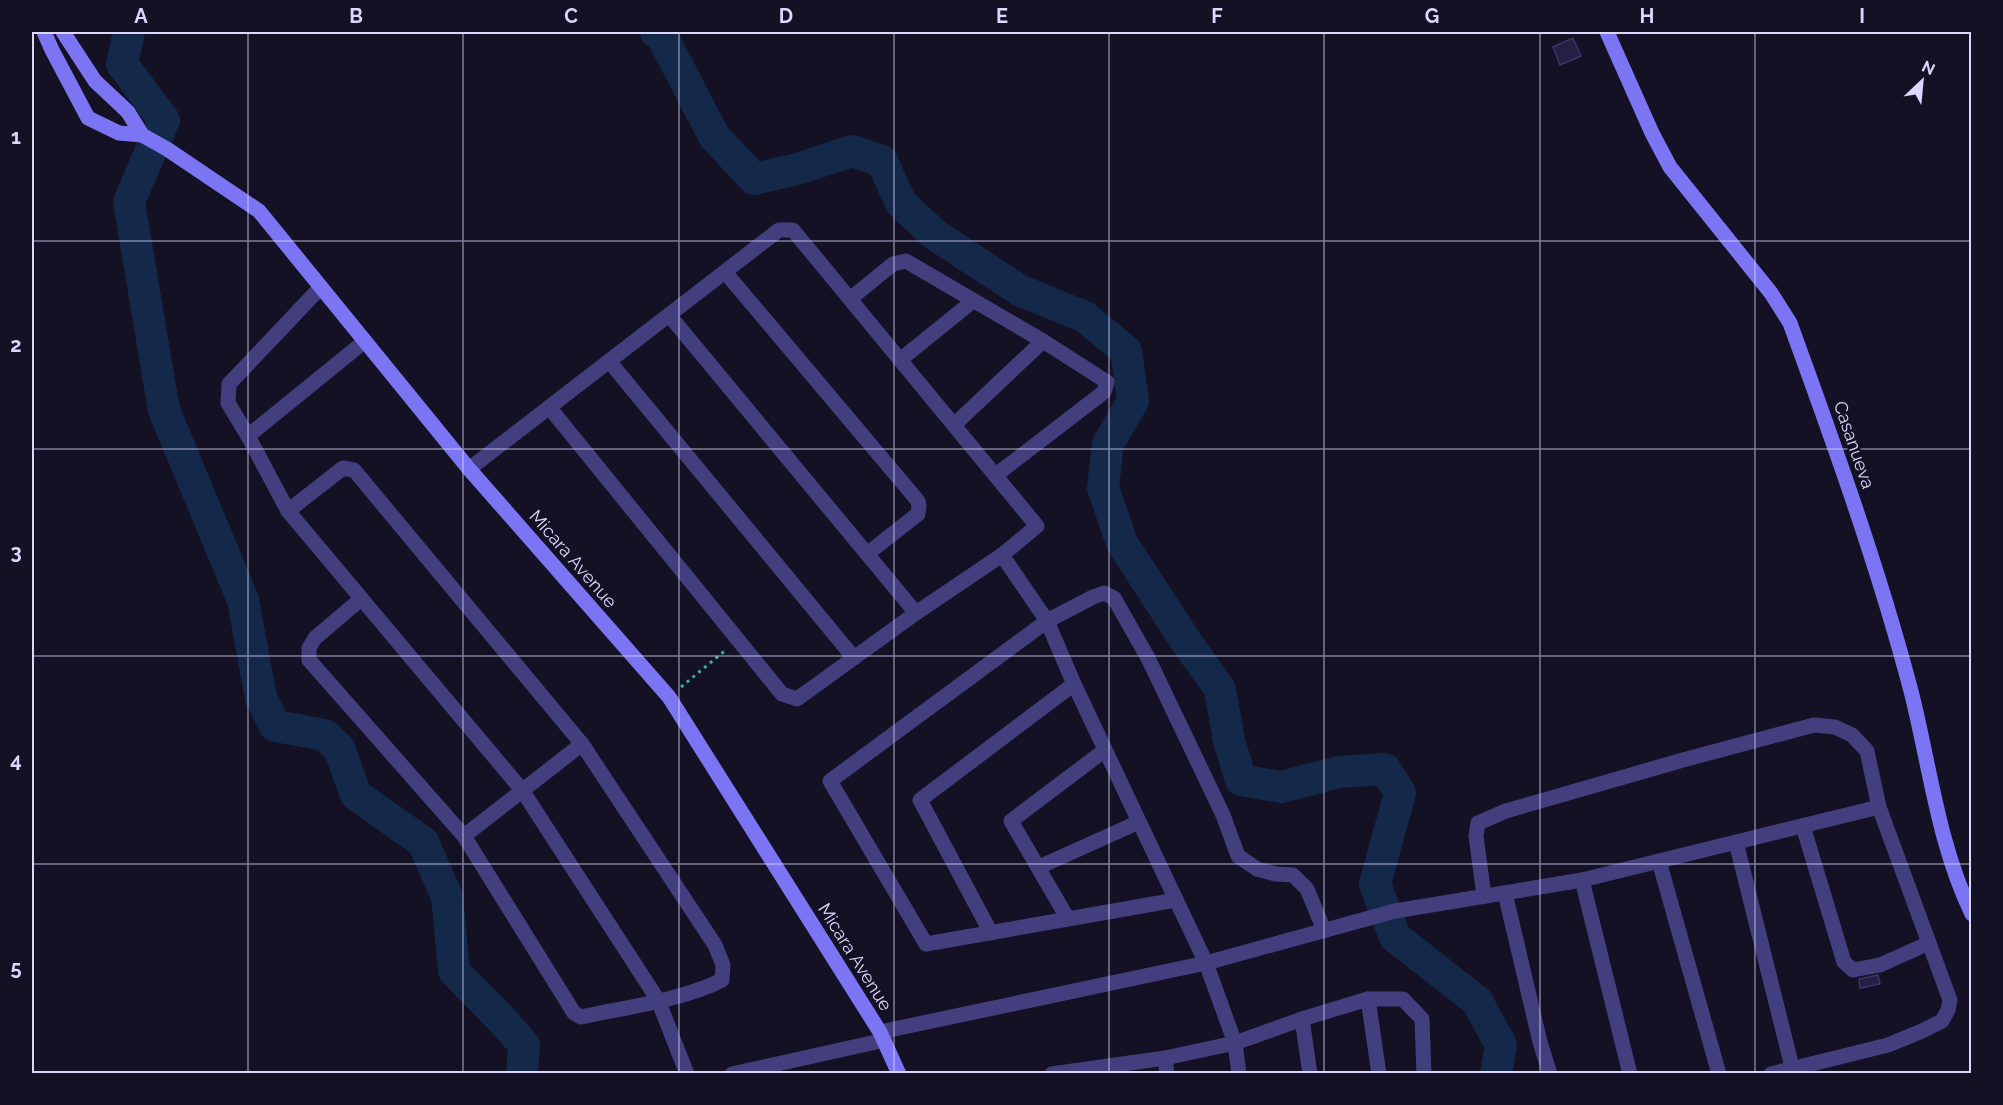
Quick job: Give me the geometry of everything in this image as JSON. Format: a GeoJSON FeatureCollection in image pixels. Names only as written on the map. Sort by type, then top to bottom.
{"type":"FeatureCollection","features":[{"type":"Feature","properties":{"kind":"street","name":"Micara Avenue"},"geometry":{"type":"LineString","coordinates":[[44,32],[88,118],[119,133],[142,135],[167,149],[259,211],[469,469],[669,697],[882,1036],[899,1074]]}},
{"type":"Feature","properties":{"kind":"street","name":"Micara Avenue"},"geometry":{"type":"LineString","coordinates":[[63,32],[95,81],[128,112],[142,135]]}},
{"type":"Feature","properties":{"kind":"street","name":"Casanueva"},"geometry":{"type":"LineString","coordinates":[[1607,32],[1652,133],[1670,167],[1772,293],[1790,323],[1865,538],[1911,692],[1929,782],[1944,838],[1971,914]]}},
{"type":"Feature","properties":{"kind":"street"},"geometry":{"type":"LineString","coordinates":[[469,469],[549,407],[725,272],[779,230],[793,230],[1037,526],[1002,555],[916,613],[797,699],[791,699],[782,694],[549,407]]}},
{"type":"Feature","properties":{"kind":"street"},"geometry":{"type":"LineString","coordinates":[[850,299],[892,264],[906,261],[1107,381],[1104,392],[996,475]]}},
{"type":"Feature","properties":{"kind":"street"},"geometry":{"type":"LineString","coordinates":[[725,272],[918,501],[920,506],[918,514],[867,554]]}},
{"type":"Feature","properties":{"kind":"street"},"geometry":{"type":"LineString","coordinates":[[321,286],[229,384],[228,403],[288,511],[522,790],[658,1000],[687,1074]]}},
{"type":"Feature","properties":{"kind":"street"},"geometry":{"type":"LineString","coordinates":[[900,360],[973,301]]}},
{"type":"Feature","properties":{"kind":"street"},"geometry":{"type":"LineString","coordinates":[[669,315],[916,613]]}},
{"type":"Feature","properties":{"kind":"street"},"geometry":{"type":"LineString","coordinates":[[248,436],[365,341]]}},
{"type":"Feature","properties":{"kind":"street"},"geometry":{"type":"LineString","coordinates":[[954,425],[1043,341]]}},
{"type":"Feature","properties":{"kind":"street"},"geometry":{"type":"LineString","coordinates":[[609,361],[854,658]]}},
{"type":"Feature","properties":{"kind":"street"},"geometry":{"type":"LineString","coordinates":[[288,511],[343,468],[354,470],[582,744],[715,945],[723,966],[722,980],[709,987],[581,1017],[574,1012],[464,836],[309,660],[309,648],[315,638],[361,599]]}},
{"type":"Feature","properties":{"kind":"street"},"geometry":{"type":"LineString","coordinates":[[1002,555],[1047,621],[1074,684],[1206,963],[1236,1042],[1239,1074]]}},
{"type":"Feature","properties":{"kind":"street"},"geometry":{"type":"LineString","coordinates":[[1176,900],[926,944],[830,781],[1047,621],[1104,593],[1114,598],[1153,668],[1223,815],[1238,856],[1257,869],[1276,874],[1293,875],[1307,889],[1324,930]]}},
{"type":"Feature","properties":{"kind":"street"},"geometry":{"type":"LineString","coordinates":[[991,933],[920,800],[1074,684]]}},
{"type":"Feature","properties":{"kind":"street"},"geometry":{"type":"LineString","coordinates":[[1484,896],[1476,836],[1478,823],[1506,811],[1814,725],[1835,727],[1852,735],[1867,751],[1879,807],[1950,1000],[1948,1010],[1942,1021],[1888,1044],[1771,1074]]}},
{"type":"Feature","properties":{"kind":"street"},"geometry":{"type":"LineString","coordinates":[[464,836],[582,744]]}},
{"type":"Feature","properties":{"kind":"street"},"geometry":{"type":"LineString","coordinates":[[1068,919],[1011,821],[1105,750]]}},
{"type":"Feature","properties":{"kind":"street"},"geometry":{"type":"LineString","coordinates":[[732,1074],[882,1036],[1206,963],[1395,910],[1582,880],[1879,807]]}},
{"type":"Feature","properties":{"kind":"street"},"geometry":{"type":"LineString","coordinates":[[1039,867],[1139,822]]}},
{"type":"Feature","properties":{"kind":"street"},"geometry":{"type":"LineString","coordinates":[[1803,826],[1844,962],[1853,970],[1880,965],[1929,943]]}},
{"type":"Feature","properties":{"kind":"street"},"geometry":{"type":"LineString","coordinates":[[1736,842],[1792,1067]]}},
{"type":"Feature","properties":{"kind":"street"},"geometry":{"type":"LineString","coordinates":[[1659,861],[1719,1074]]}},
{"type":"Feature","properties":{"kind":"street"},"geometry":{"type":"LineString","coordinates":[[1582,880],[1630,1074]]}},
{"type":"Feature","properties":{"kind":"street"},"geometry":{"type":"LineString","coordinates":[[1505,893],[1540,1042],[1550,1074]]}},
{"type":"Feature","properties":{"kind":"street"},"geometry":{"type":"LineString","coordinates":[[1368,999],[1379,1074]]}},
{"type":"Feature","properties":{"kind":"street"},"geometry":{"type":"LineString","coordinates":[[1052,1074],[1165,1058],[1236,1042],[1368,999],[1403,999],[1422,1019],[1424,1074]]}},
{"type":"Feature","properties":{"kind":"street"},"geometry":{"type":"LineString","coordinates":[[1302,1019],[1310,1074]]}},
{"type":"Feature","properties":{"kind":"street"},"geometry":{"type":"LineString","coordinates":[[1165,1058],[1167,1074]]}},
{"type":"Feature","properties":{"kind":"path"},"geometry":{"type":"LineString","coordinates":[[669,697],[738,640]]}},
{"type":"Feature","properties":{"kind":"building"},"geometry":{"type":"Polygon","coordinates":[[[1573,38],[1581,56],[1560,65],[1553,47],[1573,38]]]}},
{"type":"Feature","properties":{"kind":"building"},"geometry":{"type":"Polygon","coordinates":[[[1878,975],[1880,984],[1860,988],[1859,979],[1878,975]]]}},
{"type":"Feature","properties":{"kind":"waterway"},"geometry":{"type":"LineString","coordinates":[[129,32],[122,64],[164,120],[129,202],[164,410],[243,600],[261,698],[275,726],[325,735],[339,748],[356,795],[423,842],[447,897],[454,971],[524,1045],[522,1074]]}},
{"type":"Feature","properties":{"kind":"waterway"},"geometry":{"type":"LineString","coordinates":[[656,32],[662,36],[714,136],[754,179],[797,169],[852,151],[882,161],[901,203],[934,234],[1019,290],[1085,317],[1126,351],[1133,401],[1108,444],[1103,488],[1122,543],[1220,689],[1229,741],[1241,780],[1281,787],[1339,772],[1385,769],[1400,793],[1375,884],[1395,937],[1477,1001],[1501,1045],[1496,1074]]}}]}
